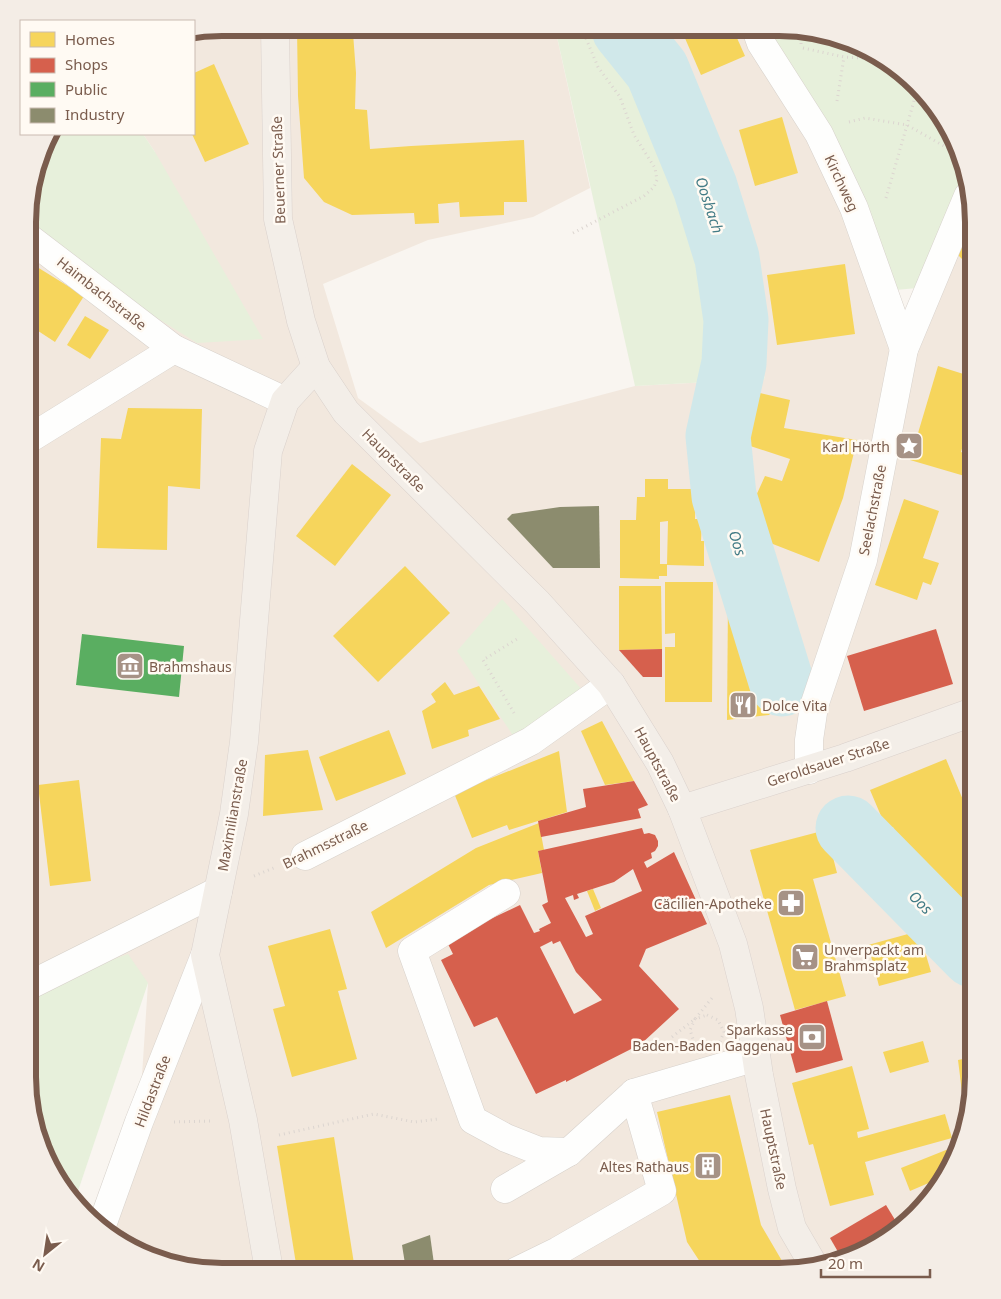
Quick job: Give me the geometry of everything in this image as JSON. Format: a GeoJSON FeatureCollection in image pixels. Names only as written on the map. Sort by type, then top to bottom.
{"type":"FeatureCollection","features":[{"type":"Feature","properties":{"kind":"main road","name":"Beuerner Straße"},"geometry":{"type":"LineString","coordinates":[[275,36],[278,219],[301,321],[316,367]]}},
{"type":"Feature","properties":{"kind":"main road","name":"Maximilianstraße"},"geometry":{"type":"LineString","coordinates":[[268,1263],[245,1131],[205,955],[234,814],[244,742],[268,451],[285,401],[316,367]]}},
{"type":"Feature","properties":{"kind":"main road","name":"Hauptstraße"},"geometry":{"type":"LineString","coordinates":[[316,367],[346,412],[537,602],[612,684],[660,763],[682,809],[733,944],[749,1008],[756,1057],[782,1188],[792,1228],[811,1260]]}},
{"type":"Feature","properties":{"kind":"main road","name":"Geroldsauer Straße"},"geometry":{"type":"LineString","coordinates":[[682,809],[809,770],[965,715]]}},
{"type":"Feature","properties":{"kind":"street","name":"Kirchweg"},"geometry":{"type":"LineString","coordinates":[[758,36],[825,131],[904,349]]}},
{"type":"Feature","properties":{"kind":"street","name":"Seelachstraße"},"geometry":{"type":"LineString","coordinates":[[809,770],[809,740],[814,706],[863,560],[904,349],[964,206]]}},
{"type":"Feature","properties":{"kind":"street","name":"Haimbachstraße"},"geometry":{"type":"LineString","coordinates":[[36,243],[174,349],[285,401]]}},
{"type":"Feature","properties":{"kind":"street"},"geometry":{"type":"LineString","coordinates":[[36,435],[174,349]]}},
{"type":"Feature","properties":{"kind":"street","name":"Brahmsstraße"},"geometry":{"type":"LineString","coordinates":[[304,856],[531,741],[612,684]]}},
{"type":"Feature","properties":{"kind":"street"},"geometry":{"type":"LineString","coordinates":[[36,982],[218,891]]}},
{"type":"Feature","properties":{"kind":"street"},"geometry":{"type":"LineString","coordinates":[[506,893],[412,951],[473,1120],[506,1138],[539,1151],[569,1152]]}},
{"type":"Feature","properties":{"kind":"street","name":"Hildastraße"},"geometry":{"type":"LineString","coordinates":[[104,1220],[205,955]]}},
{"type":"Feature","properties":{"kind":"street"},"geometry":{"type":"LineString","coordinates":[[505,1189],[569,1152],[634,1093],[756,1057]]}},
{"type":"Feature","properties":{"kind":"street"},"geometry":{"type":"LineString","coordinates":[[533,1263],[558,1251],[662,1191],[634,1093]]}},
{"type":"Feature","properties":{"kind":"path"},"geometry":{"type":"LineString","coordinates":[[573,233],[644,196],[654,187],[657,180],[655,168],[634,135],[620,97],[598,67],[585,36]]}},
{"type":"Feature","properties":{"kind":"path"},"geometry":{"type":"LineString","coordinates":[[801,38],[800,47],[844,57],[867,58]]}},
{"type":"Feature","properties":{"kind":"path"},"geometry":{"type":"LineString","coordinates":[[825,131],[844,57]]}},
{"type":"Feature","properties":{"kind":"path"},"geometry":{"type":"LineString","coordinates":[[870,252],[915,96]]}},
{"type":"Feature","properties":{"kind":"path"},"geometry":{"type":"LineString","coordinates":[[825,131],[865,118],[907,125],[950,150]]}},
{"type":"Feature","properties":{"kind":"path"},"geometry":{"type":"LineString","coordinates":[[517,640],[483,660],[531,741]]}},
{"type":"Feature","properties":{"kind":"path","name":"Brahmsstraße"},"geometry":{"type":"LineString","coordinates":[[218,891],[304,856]]}},
{"type":"Feature","properties":{"kind":"path"},"geometry":{"type":"LineString","coordinates":[[672,1037],[695,1019],[738,967]]}},
{"type":"Feature","properties":{"kind":"path"},"geometry":{"type":"LineString","coordinates":[[707,1015],[718,1020],[724,1032],[719,1044],[706,1049],[694,1042],[690,1030],[695,1019],[707,1015]]}},
{"type":"Feature","properties":{"kind":"path"},"geometry":{"type":"LineString","coordinates":[[140,1122],[245,1131],[374,1114],[414,1122],[442,1119]]}},
{"type":"Feature","properties":{"kind":"shaded area"},"geometry":{"type":"Polygon","coordinates":[[[222,36],[557,36],[590,188],[533,217],[428,240],[323,284],[358,398],[420,443],[635,386],[765,379],[664,36],[760,36],[819,134],[904,348],[964,206],[965,1077],[963,1101],[955,1137],[940,1170],[919,1199],[901,1217],[872,1238],[839,1253],[803,1261],[779,1263],[222,1263],[186,1259],[151,1249],[129,1238],[104,1220],[139,1122],[148,983],[36,990],[36,233],[155,152],[144,135],[195,135],[195,38],[222,36]]]}},
{"type":"Feature","properties":{"kind":"green space"},"geometry":{"type":"Polygon","coordinates":[[[557,36],[664,36],[765,379],[635,386],[557,36]]]}},
{"type":"Feature","properties":{"kind":"green space"},"geometry":{"type":"Polygon","coordinates":[[[759,36],[815,40],[850,50],[872,61],[901,82],[919,100],[946,140],[955,162],[964,206],[929,287],[884,291],[759,36]]]}},
{"type":"Feature","properties":{"kind":"green space"},"geometry":{"type":"Polygon","coordinates":[[[58,135],[144,135],[263,339],[197,343],[36,242],[40,186],[46,162],[58,135]]]}},
{"type":"Feature","properties":{"kind":"green space"},"geometry":{"type":"Polygon","coordinates":[[[502,599],[583,691],[514,737],[457,651],[502,599]]]}},
{"type":"Feature","properties":{"kind":"green space"},"geometry":{"type":"Polygon","coordinates":[[[128,954],[148,983],[77,1193],[55,1159],[46,1137],[40,1113],[36,1077],[36,987],[128,954]]]}},
{"type":"Feature","properties":{"kind":"building: Homes"},"geometry":{"type":"Polygon","coordinates":[[[297,36],[353,36],[356,73],[355,109],[367,110],[370,149],[524,140],[527,202],[504,202],[504,215],[460,217],[459,202],[438,204],[439,223],[415,224],[414,213],[352,215],[324,202],[304,178],[298,96],[297,36]]]}},
{"type":"Feature","properties":{"kind":"building: Homes"},"geometry":{"type":"Polygon","coordinates":[[[684,36],[736,36],[745,56],[701,75],[684,36]]]}},
{"type":"Feature","properties":{"kind":"building: Homes"},"geometry":{"type":"Polygon","coordinates":[[[214,64],[249,144],[205,162],[192,135],[195,135],[195,73],[214,64]]]}},
{"type":"Feature","properties":{"kind":"building: Homes"},"geometry":{"type":"Polygon","coordinates":[[[782,117],[798,173],[755,186],[739,130],[782,117]]]}},
{"type":"Feature","properties":{"kind":"building: Homes"},"geometry":{"type":"Polygon","coordinates":[[[965,236],[965,262],[956,253],[965,236]]]}},
{"type":"Feature","properties":{"kind":"building: Homes"},"geometry":{"type":"Polygon","coordinates":[[[845,264],[855,334],[777,345],[767,275],[845,264]]]}},
{"type":"Feature","properties":{"kind":"building: Homes"},"geometry":{"type":"Polygon","coordinates":[[[36,266],[84,296],[55,342],[36,330],[36,266]]]}},
{"type":"Feature","properties":{"kind":"building: Homes"},"geometry":{"type":"Polygon","coordinates":[[[85,316],[109,330],[90,359],[67,345],[85,316]]]}},
{"type":"Feature","properties":{"kind":"building: Homes"},"geometry":{"type":"Polygon","coordinates":[[[938,366],[965,374],[965,438],[961,452],[965,453],[965,476],[910,460],[938,366]]]}},
{"type":"Feature","properties":{"kind":"building: Homes"},"geometry":{"type":"Polygon","coordinates":[[[756,392],[790,400],[784,428],[857,440],[843,498],[819,562],[740,531],[765,476],[782,481],[790,459],[735,441],[756,392]]]}},
{"type":"Feature","properties":{"kind":"building: Homes"},"geometry":{"type":"Polygon","coordinates":[[[128,408],[202,409],[200,489],[168,486],[167,550],[97,548],[101,438],[121,439],[128,408]]]}},
{"type":"Feature","properties":{"kind":"building: Homes"},"geometry":{"type":"Polygon","coordinates":[[[352,464],[391,495],[335,566],[296,536],[352,464]]]}},
{"type":"Feature","properties":{"kind":"building: Homes"},"geometry":{"type":"Polygon","coordinates":[[[645,479],[668,479],[668,489],[696,489],[695,519],[702,519],[701,541],[704,541],[704,566],[667,565],[667,576],[659,576],[659,579],[620,578],[620,520],[636,520],[637,497],[645,497],[645,479]],[[668,521],[660,522],[660,564],[667,565],[668,521]]]}},
{"type":"Feature","properties":{"kind":"building: Homes"},"geometry":{"type":"Polygon","coordinates":[[[904,499],[939,511],[923,558],[939,563],[931,585],[923,582],[917,600],[875,585],[904,499]]]}},
{"type":"Feature","properties":{"kind":"building: Homes"},"geometry":{"type":"Polygon","coordinates":[[[405,566],[450,613],[378,682],[333,636],[405,566]]]}},
{"type":"Feature","properties":{"kind":"building: Homes"},"geometry":{"type":"Polygon","coordinates":[[[665,582],[713,582],[712,702],[665,702],[665,647],[675,647],[675,633],[665,634],[665,582]]]}},
{"type":"Feature","properties":{"kind":"building: Homes"},"geometry":{"type":"Polygon","coordinates":[[[619,586],[661,586],[662,649],[619,650],[619,586]]]}},
{"type":"Feature","properties":{"kind":"building: Homes"},"geometry":{"type":"Polygon","coordinates":[[[728,599],[737,599],[779,705],[769,715],[727,720],[728,599]]]}},
{"type":"Feature","properties":{"kind":"building: Homes"},"geometry":{"type":"Polygon","coordinates":[[[445,682],[454,695],[479,686],[500,719],[468,730],[469,736],[432,749],[422,711],[436,702],[431,694],[445,682]]]}},
{"type":"Feature","properties":{"kind":"building: Homes"},"geometry":{"type":"Polygon","coordinates":[[[602,721],[634,781],[605,785],[581,731],[602,721]]]}},
{"type":"Feature","properties":{"kind":"building: Homes"},"geometry":{"type":"Polygon","coordinates":[[[389,730],[406,774],[336,801],[319,757],[389,730]]]}},
{"type":"Feature","properties":{"kind":"building: Homes"},"geometry":{"type":"Polygon","coordinates":[[[308,750],[323,810],[263,816],[265,755],[308,750]]]}},
{"type":"Feature","properties":{"kind":"building: Homes"},"geometry":{"type":"Polygon","coordinates":[[[559,751],[567,812],[509,830],[507,825],[472,838],[454,793],[559,751]]]}},
{"type":"Feature","properties":{"kind":"building: Homes"},"geometry":{"type":"Polygon","coordinates":[[[946,759],[965,805],[965,926],[891,853],[899,841],[893,827],[887,830],[870,790],[946,759]]]}},
{"type":"Feature","properties":{"kind":"building: Homes"},"geometry":{"type":"Polygon","coordinates":[[[79,780],[91,881],[50,886],[38,785],[79,780]]]}},
{"type":"Feature","properties":{"kind":"building: Homes"},"geometry":{"type":"Polygon","coordinates":[[[539,823],[544,850],[538,851],[542,873],[489,885],[386,948],[371,912],[476,848],[539,823]]]}},
{"type":"Feature","properties":{"kind":"building: Homes"},"geometry":{"type":"Polygon","coordinates":[[[826,830],[837,873],[813,879],[846,996],[795,1010],[750,850],[826,830]]]}},
{"type":"Feature","properties":{"kind":"building: Homes"},"geometry":{"type":"Polygon","coordinates":[[[593,889],[601,908],[595,911],[587,891],[593,889]]]}},
{"type":"Feature","properties":{"kind":"building: Homes"},"geometry":{"type":"Polygon","coordinates":[[[330,929],[347,989],[338,991],[357,1059],[292,1077],[273,1009],[285,1006],[268,946],[330,929]]]}},
{"type":"Feature","properties":{"kind":"building: Homes"},"geometry":{"type":"Polygon","coordinates":[[[919,931],[931,972],[879,986],[868,945],[919,931]]]}},
{"type":"Feature","properties":{"kind":"building: Homes"},"geometry":{"type":"Polygon","coordinates":[[[923,1041],[929,1062],[890,1073],[883,1052],[923,1041]]]}},
{"type":"Feature","properties":{"kind":"building: Homes"},"geometry":{"type":"Polygon","coordinates":[[[965,1059],[963,1101],[958,1060],[965,1059]]]}},
{"type":"Feature","properties":{"kind":"building: Homes"},"geometry":{"type":"Polygon","coordinates":[[[852,1066],[869,1129],[857,1132],[858,1138],[945,1114],[952,1138],[865,1162],[874,1195],[830,1206],[813,1144],[809,1145],[792,1083],[852,1066]]]}},
{"type":"Feature","properties":{"kind":"building: Homes","name":"Altes Rathaus"},"geometry":{"type":"Polygon","coordinates":[[[730,1095],[761,1225],[783,1263],[701,1263],[687,1242],[657,1112],[730,1095]]]}},
{"type":"Feature","properties":{"kind":"building: Homes"},"geometry":{"type":"Polygon","coordinates":[[[334,1137],[354,1263],[296,1263],[277,1146],[334,1137]]]}},
{"type":"Feature","properties":{"kind":"building: Homes"},"geometry":{"type":"Polygon","coordinates":[[[951,1148],[932,1182],[910,1191],[901,1168],[951,1148]]]}},
{"type":"Feature","properties":{"kind":"building: Shops"},"geometry":{"type":"Polygon","coordinates":[[[936,629],[953,684],[864,711],[847,656],[936,629]]]}},
{"type":"Feature","properties":{"kind":"building: Shops"},"geometry":{"type":"Polygon","coordinates":[[[662,649],[662,677],[643,677],[619,650],[662,649]]]}},
{"type":"Feature","properties":{"kind":"building: Shops"},"geometry":{"type":"Polygon","coordinates":[[[634,781],[648,805],[638,809],[641,818],[541,837],[538,821],[586,807],[583,789],[634,781]]]}},
{"type":"Feature","properties":{"kind":"building: Shops"},"geometry":{"type":"Polygon","coordinates":[[[642,828],[644,834],[655,835],[658,841],[658,846],[651,853],[652,858],[644,862],[647,868],[674,852],[707,924],[646,949],[639,966],[679,1009],[641,1044],[566,1082],[566,1080],[536,1094],[497,1017],[474,1027],[441,960],[453,954],[446,940],[520,905],[534,933],[551,923],[542,905],[548,902],[538,851],[642,828]],[[633,869],[614,882],[577,894],[579,898],[574,900],[573,895],[565,898],[586,937],[593,934],[585,916],[642,891],[633,869]],[[552,941],[540,947],[574,1014],[602,1000],[576,972],[560,941],[553,944],[552,941]]]}},
{"type":"Feature","properties":{"kind":"building: Shops"},"geometry":{"type":"Polygon","coordinates":[[[827,1001],[843,1060],[796,1073],[780,1015],[827,1001]]]}},
{"type":"Feature","properties":{"kind":"building: Shops"},"geometry":{"type":"Polygon","coordinates":[[[886,1205],[896,1221],[872,1238],[839,1253],[830,1238],[886,1205]]]}},
{"type":"Feature","properties":{"kind":"building: Public","name":"Brahmshaus"},"geometry":{"type":"Polygon","coordinates":[[[82,634],[184,646],[179,697],[76,685],[82,634]]]}},
{"type":"Feature","properties":{"kind":"building: Industry"},"geometry":{"type":"Polygon","coordinates":[[[599,506],[600,568],[553,568],[507,519],[512,514],[560,507],[599,506]]]}},
{"type":"Feature","properties":{"kind":"building: Industry"},"geometry":{"type":"Polygon","coordinates":[[[430,1235],[434,1263],[405,1263],[402,1245],[430,1235]]]}},
{"type":"Feature","properties":{"kind":"waterway","name":"Oosbach"},"geometry":{"type":"LineString","coordinates":[[630,36],[657,70],[705,187],[727,258],[736,320],[734,363],[718,436],[724,496],[782,684]]}},
{"type":"Feature","properties":{"kind":"waterway","name":"Oos"},"geometry":{"type":"LineString","coordinates":[[848,828],[965,947]]}},
{"type":"Feature","properties":{"kind":"place","name":"Karl Hörth"},"geometry":{"type":"Point","coordinates":[909,446]}},
{"type":"Feature","properties":{"kind":"place","name":"Brahmshaus"},"geometry":{"type":"Point","coordinates":[130,666]}},
{"type":"Feature","properties":{"kind":"place","name":"Dolce Vita"},"geometry":{"type":"Point","coordinates":[743,705]}},
{"type":"Feature","properties":{"kind":"place","name":"Cäcilien-Apotheke"},"geometry":{"type":"Point","coordinates":[791,903]}},
{"type":"Feature","properties":{"kind":"place","name":"Unverpackt am Brahmsplatz"},"geometry":{"type":"Point","coordinates":[805,957]}},
{"type":"Feature","properties":{"kind":"place","name":"Sparkasse Baden-Baden Gaggenau"},"geometry":{"type":"Point","coordinates":[812,1037]}},
{"type":"Feature","properties":{"kind":"place","name":"Altes Rathaus"},"geometry":{"type":"Point","coordinates":[708,1166]}}]}
